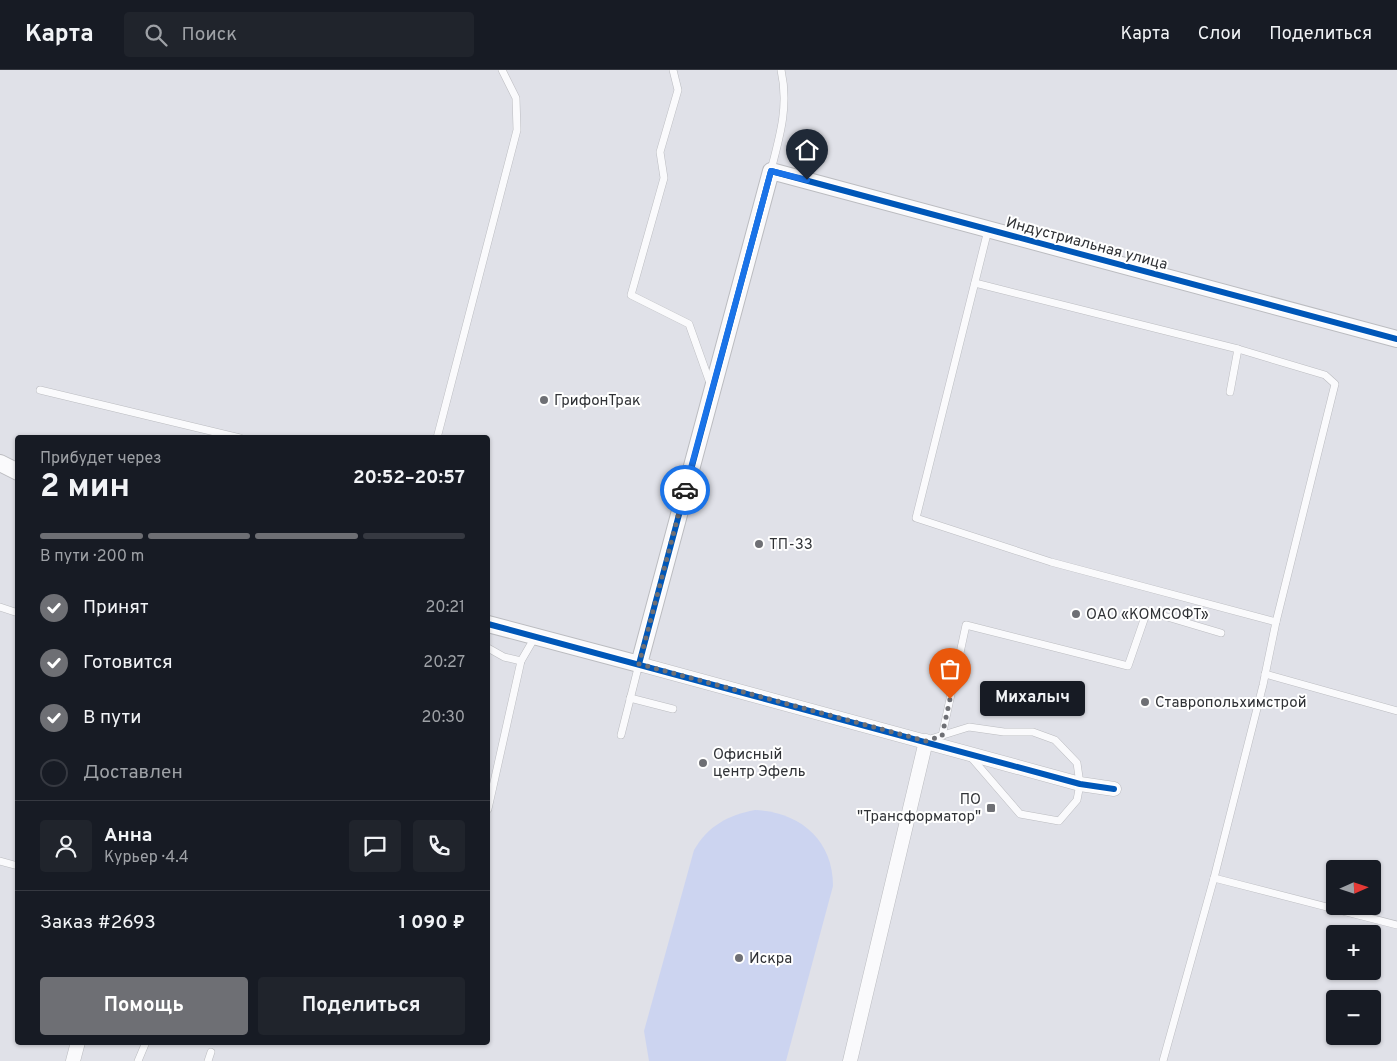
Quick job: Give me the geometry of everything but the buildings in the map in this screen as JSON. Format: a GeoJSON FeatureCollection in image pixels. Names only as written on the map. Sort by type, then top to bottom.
{"type":"FeatureCollection","features":[{"type":"Feature","properties":{"kind":"street"},"geometry":{"type":"LineString","coordinates":[[639,664],[771,171]]}},
{"type":"Feature","properties":{"kind":"street","name":"Индустриальная улица"},"geometry":{"type":"LineString","coordinates":[[771,171],[1397,339]]}},
{"type":"Feature","properties":{"kind":"street"},"geometry":{"type":"LineString","coordinates":[[0,463],[15,470]]}},
{"type":"Feature","properties":{"kind":"street"},"geometry":{"type":"LineString","coordinates":[[490,625],[1080,784],[1114,789]]}},
{"type":"Feature","properties":{"kind":"street"},"geometry":{"type":"LineString","coordinates":[[850,1061],[926,741]]}},
{"type":"Feature","properties":{"kind":"street"},"geometry":{"type":"LineString","coordinates":[[73,1061],[77,1045]]}},
{"type":"Feature","properties":{"kind":"lane"},"geometry":{"type":"LineString","coordinates":[[438,435],[516,130],[516,98],[502,70]]}},
{"type":"Feature","properties":{"kind":"lane"},"geometry":{"type":"LineString","coordinates":[[673,70],[678,90],[660,152],[664,178],[631,295],[689,324],[713,389]]}},
{"type":"Feature","properties":{"kind":"lane"},"geometry":{"type":"LineString","coordinates":[[771,171],[783,126],[784,87],[781,70]]}},
{"type":"Feature","properties":{"kind":"lane"},"geometry":{"type":"LineString","coordinates":[[988,229],[916,518],[1051,562],[1276,622]]}},
{"type":"Feature","properties":{"kind":"lane"},"geometry":{"type":"LineString","coordinates":[[975,283],[1238,349],[1325,375],[1335,384],[1214,878],[1163,1061]]}},
{"type":"Feature","properties":{"kind":"lane"},"geometry":{"type":"LineString","coordinates":[[1230,392],[1238,349]]}},
{"type":"Feature","properties":{"kind":"lane"},"geometry":{"type":"LineString","coordinates":[[40,390],[228,435]]}},
{"type":"Feature","properties":{"kind":"lane"},"geometry":{"type":"LineString","coordinates":[[0,607],[15,612]]}},
{"type":"Feature","properties":{"kind":"lane"},"geometry":{"type":"LineString","coordinates":[[942,736],[966,626],[1128,666],[1147,612],[1221,633]]}},
{"type":"Feature","properties":{"kind":"lane"},"geometry":{"type":"LineString","coordinates":[[490,800],[521,660],[535,636]]}},
{"type":"Feature","properties":{"kind":"lane"},"geometry":{"type":"LineString","coordinates":[[490,649],[504,656],[521,660]]}},
{"type":"Feature","properties":{"kind":"lane"},"geometry":{"type":"LineString","coordinates":[[621,735],[639,664]]}},
{"type":"Feature","properties":{"kind":"lane"},"geometry":{"type":"LineString","coordinates":[[1265,674],[1397,711]]}},
{"type":"Feature","properties":{"kind":"lane"},"geometry":{"type":"LineString","coordinates":[[630,698],[673,710]]}},
{"type":"Feature","properties":{"kind":"lane"},"geometry":{"type":"LineString","coordinates":[[926,741],[969,727],[1004,732],[1033,732],[1054,740],[1077,763],[1080,784],[1077,800],[1059,821],[1020,814],[967,752]]}},
{"type":"Feature","properties":{"kind":"lane"},"geometry":{"type":"LineString","coordinates":[[0,861],[15,865]]}},
{"type":"Feature","properties":{"kind":"lane"},"geometry":{"type":"LineString","coordinates":[[1214,878],[1397,925]]}},
{"type":"Feature","properties":{"kind":"lane"},"geometry":{"type":"LineString","coordinates":[[138,1061],[145,1045]]}},
{"type":"Feature","properties":{"kind":"lane"},"geometry":{"type":"LineString","coordinates":[[208,1061],[211,1052]]}},
{"type":"Feature","properties":{"kind":"shaded area","name":"Искра"},"geometry":{"type":"Polygon","coordinates":[[[755,810],[786,816],[810,831],[820,842],[827,855],[831,869],[833,886],[786,1061],[649,1061],[644,1031],[694,850],[712,828],[736,815],[755,810]]]}},
{"type":"Feature","properties":{"kind":"cycle path"},"geometry":{"type":"LineString","coordinates":[[639,664],[771,171],[1397,339]]}},
{"type":"Feature","properties":{"kind":"cycle path"},"geometry":{"type":"LineString","coordinates":[[490,625],[1080,784],[1114,789]]}},
{"type":"Feature","properties":{"kind":"way so far"},"geometry":{"type":"LineString","coordinates":[[685,490],[639,664],[926,741],[942,736],[950,699]]}},
{"type":"Feature","properties":{"kind":"place","name":"ГрифонТрак"},"geometry":{"type":"Point","coordinates":[544,400]}},
{"type":"Feature","properties":{"kind":"place","name":"ТП-33"},"geometry":{"type":"Point","coordinates":[759,544]}},
{"type":"Feature","properties":{"kind":"place","name":"ОАО «КОМСОФТ»"},"geometry":{"type":"Point","coordinates":[1076,614]}},
{"type":"Feature","properties":{"kind":"place","name":"Михалыч"},"geometry":{"type":"Point","coordinates":[950,699]}},
{"type":"Feature","properties":{"kind":"place","name":"Ставропольхимстрой"},"geometry":{"type":"Point","coordinates":[1145,702]}},
{"type":"Feature","properties":{"kind":"place","name":"Офисный центр Эфель"},"geometry":{"type":"Point","coordinates":[703,763]}},
{"type":"Feature","properties":{"kind":"place","name":"ПО \"Трансформатор\""},"geometry":{"type":"Point","coordinates":[991,808]}},
{"type":"Feature","properties":{"kind":"place","name":"Искра"},"geometry":{"type":"Point","coordinates":[739,958]}},
{"type":"Feature","properties":{"kind":"route"},"geometry":{"type":"LineString","coordinates":[[685,490],[771,171],[807,180]]}}]}
